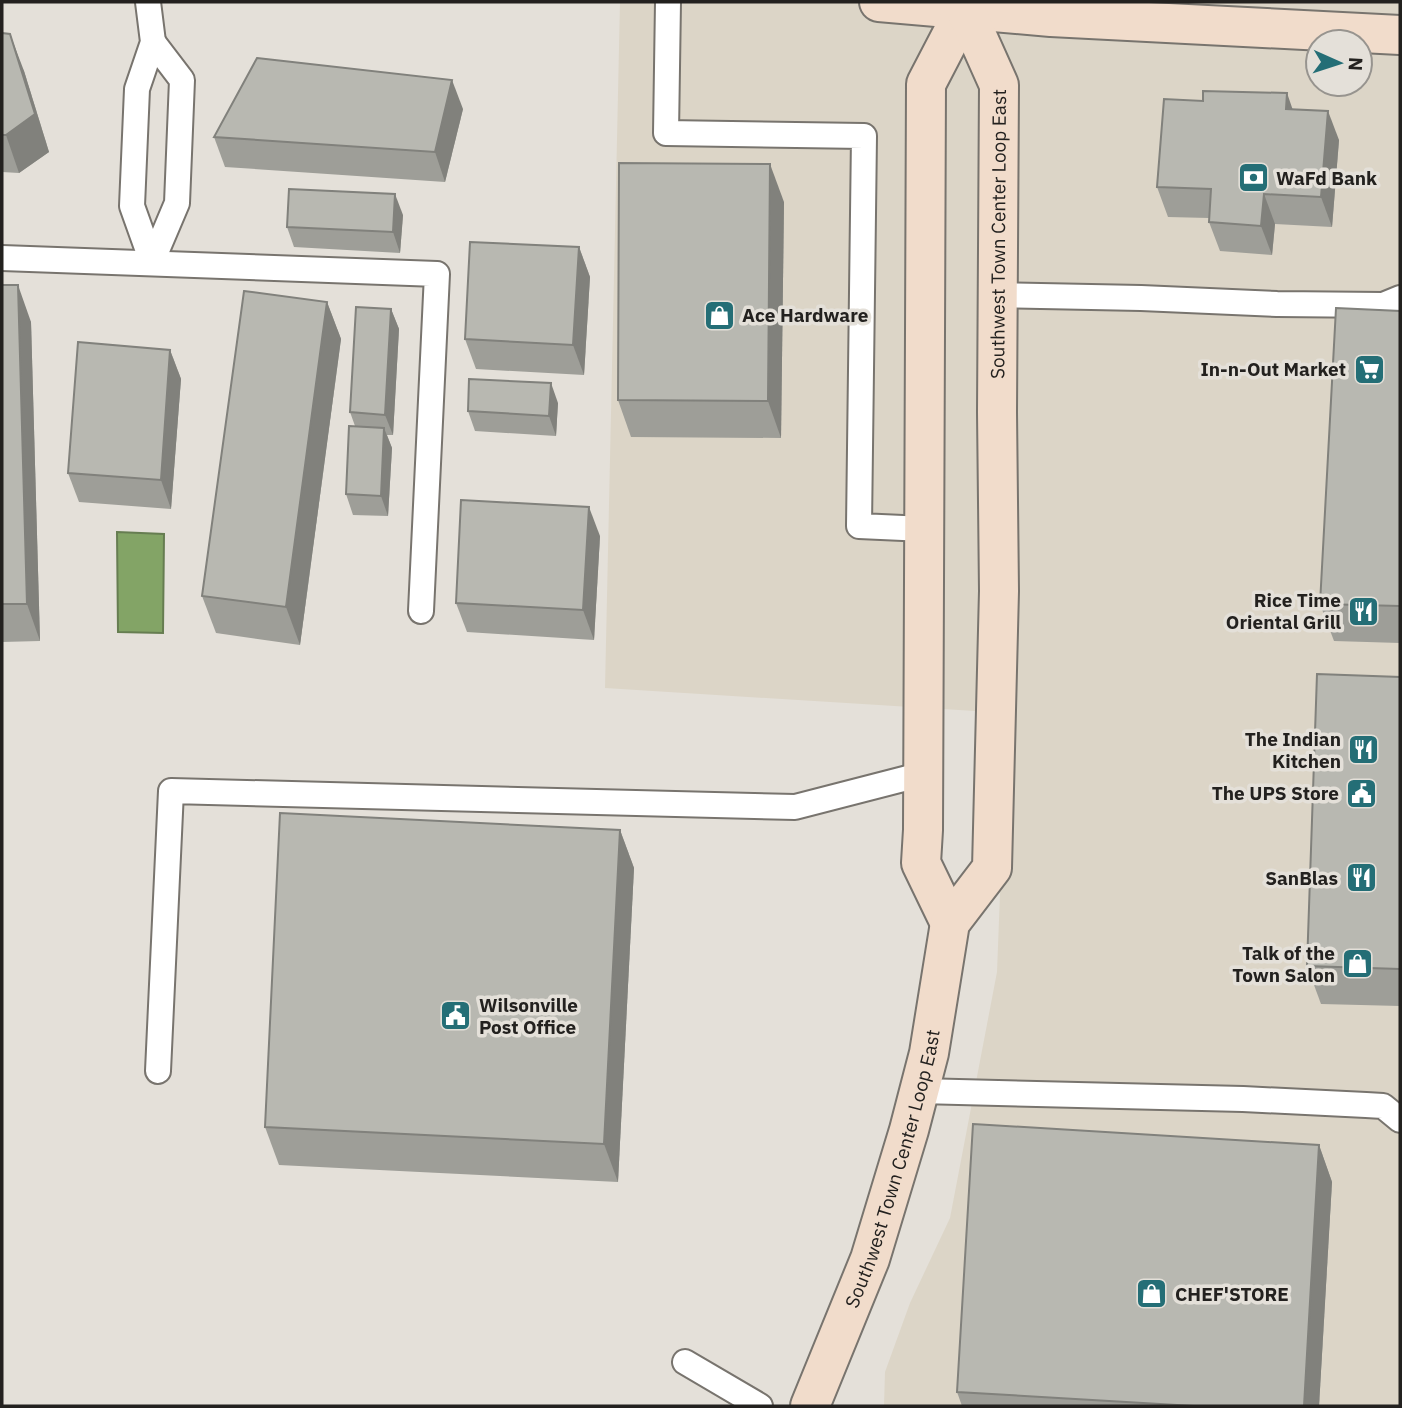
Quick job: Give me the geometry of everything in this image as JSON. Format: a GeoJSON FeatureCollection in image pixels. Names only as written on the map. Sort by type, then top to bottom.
{"type":"FeatureCollection","features":[{"type":"Feature","properties":{"kind":"main road"},"geometry":{"type":"LineString","coordinates":[[879,2],[965,5],[1051,17],[1400,35]]}},
{"type":"Feature","properties":{"kind":"main road"},"geometry":{"type":"LineString","coordinates":[[950,923],[920,863],[925,529],[926,84],[965,5]]}},
{"type":"Feature","properties":{"kind":"main road","name":"Southwest Town Center Loop East"},"geometry":{"type":"LineString","coordinates":[[810,1406],[870,1259],[919,1091],[940,997],[950,923],[992,867],[999,591],[999,85],[965,5]]}},
{"type":"Feature","properties":{"kind":"lane"},"geometry":{"type":"LineString","coordinates":[[148,2],[153,42],[137,89],[132,206],[152,262]]}},
{"type":"Feature","properties":{"kind":"lane"},"geometry":{"type":"LineString","coordinates":[[668,2],[666,133],[864,136],[859,526],[925,529]]}},
{"type":"Feature","properties":{"kind":"lane"},"geometry":{"type":"LineString","coordinates":[[152,262],[177,203],[182,80],[153,42]]}},
{"type":"Feature","properties":{"kind":"lane"},"geometry":{"type":"LineString","coordinates":[[2,258],[437,274],[421,611]]}},
{"type":"Feature","properties":{"kind":"lane"},"geometry":{"type":"LineString","coordinates":[[997,295],[1383,305],[1400,298]]}},
{"type":"Feature","properties":{"kind":"lane"},"geometry":{"type":"LineString","coordinates":[[158,1071],[171,791],[795,807],[923,774]]}},
{"type":"Feature","properties":{"kind":"lane"},"geometry":{"type":"LineString","coordinates":[[919,1091],[1366,1104],[1383,1106],[1400,1120]]}},
{"type":"Feature","properties":{"kind":"lane"},"geometry":{"type":"LineString","coordinates":[[685,1363],[760,1406]]}},
{"type":"Feature","properties":{"kind":"shaded area"},"geometry":{"type":"Polygon","coordinates":[[[620,2],[1400,2],[1400,1406],[884,1406],[885,1372],[910,1303],[950,1218],[997,972],[1007,713],[605,688],[620,2]]]}},
{"type":"Feature","properties":{"kind":"shaded area"},"geometry":{"type":"Polygon","coordinates":[[[117,532],[164,534],[163,633],[118,632],[117,532]]]}},
{"type":"Feature","properties":{"kind":"building"},"geometry":{"type":"Polygon","coordinates":[[[2,33],[10,34],[35,114],[6,135],[2,135],[2,33]]]}},
{"type":"Feature","properties":{"kind":"building"},"geometry":{"type":"Polygon","coordinates":[[[257,58],[452,80],[435,152],[214,137],[257,58]]]}},
{"type":"Feature","properties":{"kind":"building","name":"WaFd Bank"},"geometry":{"type":"Polygon","coordinates":[[[1203,91],[1287,93],[1286,109],[1328,111],[1321,197],[1264,194],[1261,226],[1209,222],[1211,189],[1157,187],[1164,99],[1203,101],[1203,91]]]}},
{"type":"Feature","properties":{"kind":"building"},"geometry":{"type":"Polygon","coordinates":[[[619,163],[770,164],[768,401],[618,400],[619,163]]]}},
{"type":"Feature","properties":{"kind":"building"},"geometry":{"type":"Polygon","coordinates":[[[289,189],[395,194],[393,232],[287,227],[289,189]]]}},
{"type":"Feature","properties":{"kind":"building"},"geometry":{"type":"Polygon","coordinates":[[[470,242],[579,247],[573,345],[465,339],[470,242]]]}},
{"type":"Feature","properties":{"kind":"building"},"geometry":{"type":"Polygon","coordinates":[[[2,285],[18,285],[27,604],[2,604],[2,285]]]}},
{"type":"Feature","properties":{"kind":"building"},"geometry":{"type":"Polygon","coordinates":[[[244,291],[327,302],[286,607],[202,596],[244,291]]]}},
{"type":"Feature","properties":{"kind":"building"},"geometry":{"type":"Polygon","coordinates":[[[356,307],[391,309],[385,415],[350,412],[356,307]]]}},
{"type":"Feature","properties":{"kind":"building"},"geometry":{"type":"Polygon","coordinates":[[[1336,308],[1400,311],[1400,606],[1320,604],[1336,308]]]}},
{"type":"Feature","properties":{"kind":"building"},"geometry":{"type":"Polygon","coordinates":[[[78,342],[170,350],[161,480],[68,473],[78,342]]]}},
{"type":"Feature","properties":{"kind":"building"},"geometry":{"type":"Polygon","coordinates":[[[469,379],[551,383],[549,416],[468,411],[469,379]]]}},
{"type":"Feature","properties":{"kind":"building"},"geometry":{"type":"Polygon","coordinates":[[[349,426],[384,428],[381,496],[346,494],[349,426]]]}},
{"type":"Feature","properties":{"kind":"building"},"geometry":{"type":"Polygon","coordinates":[[[461,500],[589,507],[583,610],[456,603],[461,500]]]}},
{"type":"Feature","properties":{"kind":"building"},"geometry":{"type":"Polygon","coordinates":[[[1317,674],[1400,677],[1400,969],[1307,966],[1317,674]]]}},
{"type":"Feature","properties":{"kind":"building","name":"Wilsonville Post Office"},"geometry":{"type":"Polygon","coordinates":[[[280,813],[620,830],[604,1144],[265,1127],[280,813]]]}},
{"type":"Feature","properties":{"kind":"building","name":"CHEF'STORE"},"geometry":{"type":"Polygon","coordinates":[[[973,1124],[1319,1145],[1304,1406],[1194,1406],[957,1392],[973,1124]]]}},
{"type":"Feature","properties":{"kind":"place","name":"WaFd Bank"},"geometry":{"type":"Point","coordinates":[1253,178]}},
{"type":"Feature","properties":{"kind":"place","name":"Ace Hardware"},"geometry":{"type":"Point","coordinates":[719,315]}},
{"type":"Feature","properties":{"kind":"place","name":"In-n-Out Market"},"geometry":{"type":"Point","coordinates":[1369,369]}},
{"type":"Feature","properties":{"kind":"place","name":"Rice Time Oriental Grill"},"geometry":{"type":"Point","coordinates":[1364,611]}},
{"type":"Feature","properties":{"kind":"place","name":"The Indian Kitchen"},"geometry":{"type":"Point","coordinates":[1364,750]}},
{"type":"Feature","properties":{"kind":"place","name":"The UPS Store"},"geometry":{"type":"Point","coordinates":[1362,793]}},
{"type":"Feature","properties":{"kind":"place","name":"SanBlas"},"geometry":{"type":"Point","coordinates":[1361,878]}},
{"type":"Feature","properties":{"kind":"place","name":"Talk of the Town Salon"},"geometry":{"type":"Point","coordinates":[1358,964]}},
{"type":"Feature","properties":{"kind":"place","name":"Wilsonville Post Office"},"geometry":{"type":"Point","coordinates":[456,1016]}},
{"type":"Feature","properties":{"kind":"place","name":"CHEF'STORE"},"geometry":{"type":"Point","coordinates":[1152,1294]}}]}
